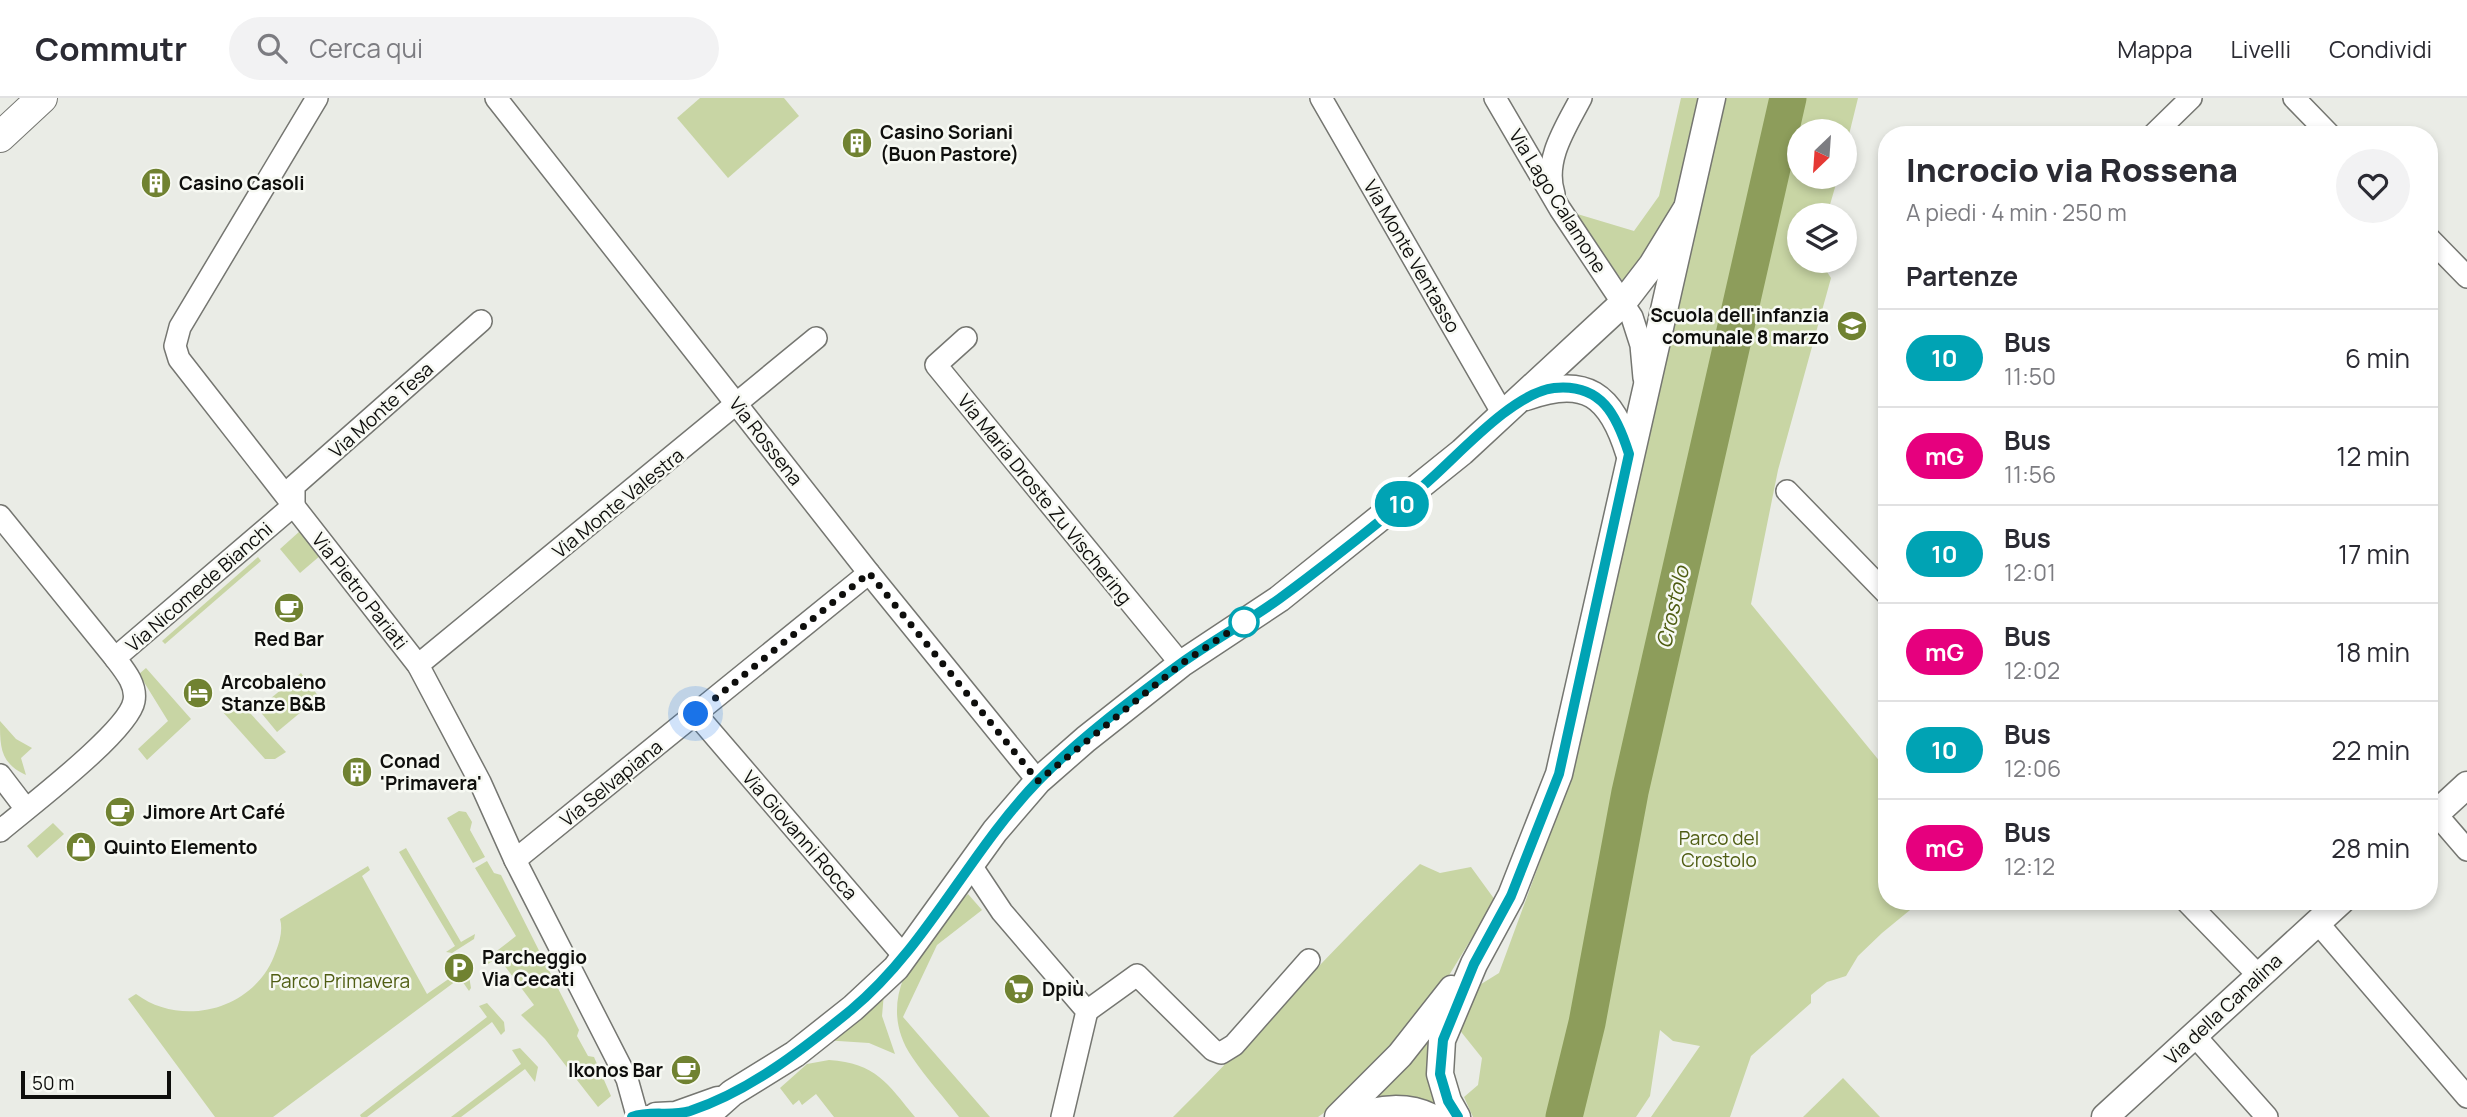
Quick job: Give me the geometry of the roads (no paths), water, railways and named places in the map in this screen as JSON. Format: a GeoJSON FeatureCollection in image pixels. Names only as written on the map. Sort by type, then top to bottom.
{"type":"FeatureCollection","features":[{"type":"Feature","properties":{"kind":"main road"},"geometry":{"type":"LineString","coordinates":[[0,137],[42,98]]}},
{"type":"Feature","properties":{"kind":"street","name":"Via Pietro Pariati"},"geometry":{"type":"LineString","coordinates":[[317,98],[180,327],[175,346],[179,359],[418,665],[480,782],[515,860],[646,1116]]}},
{"type":"Feature","properties":{"kind":"street","name":"Via Rossena"},"geometry":{"type":"LineString","coordinates":[[496,98],[869,573],[1038,781]]}},
{"type":"Feature","properties":{"kind":"street","name":"Via Monte Ventasso"},"geometry":{"type":"LineString","coordinates":[[1321,98],[1511,407]]}},
{"type":"Feature","properties":{"kind":"street","name":"Via Lago Calamone"},"geometry":{"type":"LineString","coordinates":[[1494,98],[1560,209],[1638,328],[1644,387]]}},
{"type":"Feature","properties":{"kind":"street"},"geometry":{"type":"LineString","coordinates":[[1560,209],[1550,179],[1552,161],[1581,98]]}},
{"type":"Feature","properties":{"kind":"street"},"geometry":{"type":"LineString","coordinates":[[1457,1117],[1442,1086],[1440,1051],[1474,964],[1511,896],[1559,774],[1644,387],[1712,98]]}},
{"type":"Feature","properties":{"kind":"street"},"geometry":{"type":"LineString","coordinates":[[2162,126],[2191,98]]}},
{"type":"Feature","properties":{"kind":"street"},"geometry":{"type":"LineString","coordinates":[[2294,98],[2321,126]]}},
{"type":"Feature","properties":{"kind":"street"},"geometry":{"type":"LineString","coordinates":[[705,1117],[732,1093],[795,1054],[853,1008],[896,968],[970,864],[1038,781],[1181,664],[1279,599],[1401,504],[1511,407],[1622,304],[1652,265],[1685,211]]}},
{"type":"Feature","properties":{"kind":"street"},"geometry":{"type":"LineString","coordinates":[[2438,246],[2467,277]]}},
{"type":"Feature","properties":{"kind":"street","name":"Via Monte Tesa"},"geometry":{"type":"LineString","coordinates":[[294,505],[294,486],[481,321]]}},
{"type":"Feature","properties":{"kind":"street","name":"Via Monte Valestra"},"geometry":{"type":"LineString","coordinates":[[418,665],[816,338]]}},
{"type":"Feature","properties":{"kind":"street","name":"Via Maria Droste Zu Vischering"},"geometry":{"type":"LineString","coordinates":[[966,338],[936,365],[1181,664]]}},
{"type":"Feature","properties":{"kind":"street"},"geometry":{"type":"LineString","coordinates":[[1511,407],[1550,388],[1573,389],[1590,395],[1613,411],[1629,454]]}},
{"type":"Feature","properties":{"kind":"street"},"geometry":{"type":"LineString","coordinates":[[1787,491],[1878,585]]}},
{"type":"Feature","properties":{"kind":"street","name":"Via Nicomede Bianchi"},"geometry":{"type":"LineString","coordinates":[[0,516],[116,658],[294,505]]}},
{"type":"Feature","properties":{"kind":"street","name":"Via Selvapiana"},"geometry":{"type":"LineString","coordinates":[[515,860],[869,573]]}},
{"type":"Feature","properties":{"kind":"street"},"geometry":{"type":"LineString","coordinates":[[0,831],[111,735],[129,714],[135,700],[134,690],[116,658]]}},
{"type":"Feature","properties":{"kind":"street","name":"Via Giovanni Rocca"},"geometry":{"type":"LineString","coordinates":[[696,714],[904,955]]}},
{"type":"Feature","properties":{"kind":"street"},"geometry":{"type":"LineString","coordinates":[[0,775],[26,808]]}},
{"type":"Feature","properties":{"kind":"street"},"geometry":{"type":"LineString","coordinates":[[2438,812],[2467,785]]}},
{"type":"Feature","properties":{"kind":"street"},"geometry":{"type":"LineString","coordinates":[[2438,823],[2466,849]]}},
{"type":"Feature","properties":{"kind":"street"},"geometry":{"type":"LineString","coordinates":[[970,864],[1002,912],[1087,1011]]}},
{"type":"Feature","properties":{"kind":"street"},"geometry":{"type":"LineString","coordinates":[[2195,910],[2259,976]]}},
{"type":"Feature","properties":{"kind":"street","name":"Via della Canalina"},"geometry":{"type":"LineString","coordinates":[[2105,1117],[2331,910]]}},
{"type":"Feature","properties":{"kind":"street"},"geometry":{"type":"LineString","coordinates":[[2318,922],[2467,1097]]}},
{"type":"Feature","properties":{"kind":"street"},"geometry":{"type":"LineString","coordinates":[[1062,1117],[1087,1011],[1137,975],[1213,1050],[1220,1053],[1234,1045],[1309,960]]}},
{"type":"Feature","properties":{"kind":"street"},"geometry":{"type":"LineString","coordinates":[[1338,1117],[1400,1055],[1474,964]]}},
{"type":"Feature","properties":{"kind":"street"},"geometry":{"type":"LineString","coordinates":[[2195,1036],[2267,1117]]}},
{"type":"Feature","properties":{"kind":"street"},"geometry":{"type":"LineString","coordinates":[[646,1116],[676,1115],[732,1093]]}},
{"type":"Feature","properties":{"kind":"street"},"geometry":{"type":"LineString","coordinates":[[1354,1117],[1380,1110],[1398,1109],[1431,1117]]}},
{"type":"Feature","properties":{"kind":"waterway","name":"Crostolo"},"geometry":{"type":"LineString","coordinates":[[1564,1117],[1587,1023],[1630,792],[1788,98]]}},
{"type":"Feature","properties":{"kind":"place","name":"Casino Soriani (Buon Pastore)"},"geometry":{"type":"Point","coordinates":[857,143]}},
{"type":"Feature","properties":{"kind":"place","name":"Casino Casoli"},"geometry":{"type":"Point","coordinates":[156,183]}},
{"type":"Feature","properties":{"kind":"place","name":"Scuola dell'infanzia comunale 8 marzo"},"geometry":{"type":"Point","coordinates":[1852,326]}},
{"type":"Feature","properties":{"kind":"place","name":"Red Bar"},"geometry":{"type":"Point","coordinates":[289,608]}},
{"type":"Feature","properties":{"kind":"place","name":"Arcobaleno Stanze B&B"},"geometry":{"type":"Point","coordinates":[198,693]}},
{"type":"Feature","properties":{"kind":"place","name":"Conad 'Primavera'"},"geometry":{"type":"Point","coordinates":[357,772]}},
{"type":"Feature","properties":{"kind":"place","name":"Jimore Art Café"},"geometry":{"type":"Point","coordinates":[120,812]}},
{"type":"Feature","properties":{"kind":"place","name":"Quinto Elemento"},"geometry":{"type":"Point","coordinates":[81,847]}},
{"type":"Feature","properties":{"kind":"place","name":"Parcheggio Via Cecati"},"geometry":{"type":"Point","coordinates":[459,968]}},
{"type":"Feature","properties":{"kind":"place","name":"Dpiù"},"geometry":{"type":"Point","coordinates":[1019,989]}},
{"type":"Feature","properties":{"kind":"place","name":"Ikonos Bar"},"geometry":{"type":"Point","coordinates":[686,1070]}},
{"type":"Feature","properties":{"kind":"park label","name":"Parco del Crostolo"},"geometry":{"type":"Point","coordinates":[1719,849]}},
{"type":"Feature","properties":{"kind":"park label","name":"Parco Primavera"},"geometry":{"type":"Point","coordinates":[340,981]}}]}
